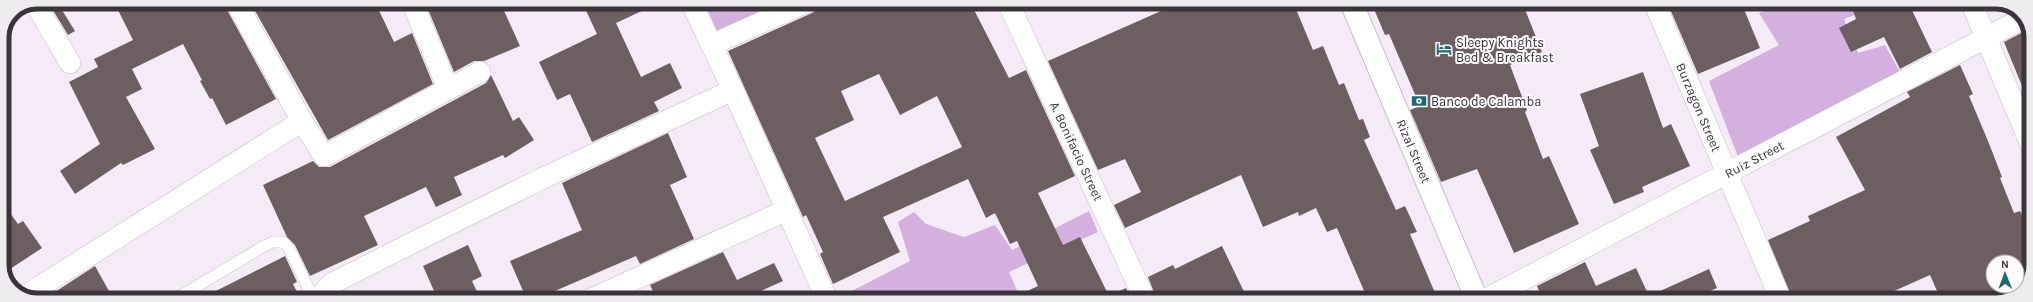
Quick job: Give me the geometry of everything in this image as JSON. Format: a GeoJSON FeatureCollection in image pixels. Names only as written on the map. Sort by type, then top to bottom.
{"type":"FeatureCollection","features":[{"type":"Feature","properties":{"kind":"main road","name":"Rizal Street"},"geometry":{"type":"LineString","coordinates":[[1354,9],[1474,293]]}},
{"type":"Feature","properties":{"kind":"street"},"geometry":{"type":"LineString","coordinates":[[38,9],[70,63]]}},
{"type":"Feature","properties":{"kind":"street"},"geometry":{"type":"LineString","coordinates":[[240,9],[302,121],[324,156],[480,72]]}},
{"type":"Feature","properties":{"kind":"street"},"geometry":{"type":"LineString","coordinates":[[415,9],[448,88]]}},
{"type":"Feature","properties":{"kind":"street"},"geometry":{"type":"LineString","coordinates":[[694,9],[733,90],[824,293]]}},
{"type":"Feature","properties":{"kind":"street"},"geometry":{"type":"LineString","coordinates":[[711,45],[791,9]]}},
{"type":"Feature","properties":{"kind":"street","name":"A. Bonifacio Street"},"geometry":{"type":"LineString","coordinates":[[1011,9],[1142,293]]}},
{"type":"Feature","properties":{"kind":"street","name":"Burzagon Street"},"geometry":{"type":"LineString","coordinates":[[1657,9],[1778,293]]}},
{"type":"Feature","properties":{"kind":"street"},"geometry":{"type":"LineString","coordinates":[[1974,9],[2024,128]]}},
{"type":"Feature","properties":{"kind":"street","name":"Ruiz Street"},"geometry":{"type":"LineString","coordinates":[[1497,293],[2018,21]]}},
{"type":"Feature","properties":{"kind":"street"},"geometry":{"type":"LineString","coordinates":[[335,292],[541,179],[733,90]]}},
{"type":"Feature","properties":{"kind":"street"},"geometry":{"type":"LineString","coordinates":[[32,292],[302,121]]}},
{"type":"Feature","properties":{"kind":"street"},"geometry":{"type":"LineString","coordinates":[[604,293],[787,210]]}},
{"type":"Feature","properties":{"kind":"lane"},"geometry":{"type":"LineString","coordinates":[[186,293],[264,246],[278,242],[282,242],[289,248],[312,293]]}},
{"type":"Feature","properties":{"kind":"shaded area"},"geometry":{"type":"Polygon","coordinates":[[[707,9],[774,9],[718,33],[707,9]]]}},
{"type":"Feature","properties":{"kind":"shaded area"},"geometry":{"type":"Polygon","coordinates":[[[1768,9],[1859,9],[1860,13],[1844,19],[1858,53],[1885,45],[1900,72],[1738,157],[1709,81],[1779,45],[1759,13],[1768,9]]]}},
{"type":"Feature","properties":{"kind":"shaded area"},"geometry":{"type":"Polygon","coordinates":[[[1089,211],[1098,232],[1009,272],[1018,293],[848,293],[910,261],[898,222],[914,212],[926,224],[964,237],[995,225],[1012,250],[1089,211]]]}},
{"type":"Feature","properties":{"kind":"building"},"geometry":{"type":"Polygon","coordinates":[[[52,9],[61,9],[75,31],[68,35],[52,9]]]}},
{"type":"Feature","properties":{"kind":"building"},"geometry":{"type":"Polygon","coordinates":[[[118,9],[227,9],[276,99],[226,125],[212,98],[210,99],[200,81],[202,80],[183,44],[132,69],[142,89],[126,97],[155,149],[123,165],[121,163],[75,194],[60,171],[100,144],[69,82],[98,67],[94,59],[133,40],[118,9]]]}},
{"type":"Feature","properties":{"kind":"building"},"geometry":{"type":"Polygon","coordinates":[[[254,9],[378,9],[394,42],[412,33],[433,84],[328,140],[254,9]]]}},
{"type":"Feature","properties":{"kind":"building"},"geometry":{"type":"Polygon","coordinates":[[[428,9],[503,9],[520,46],[484,61],[474,61],[454,72],[428,9]]]}},
{"type":"Feature","properties":{"kind":"building"},"geometry":{"type":"Polygon","coordinates":[[[585,9],[646,9],[616,23],[641,77],[670,63],[682,88],[654,102],[659,111],[592,142],[570,94],[557,100],[539,62],[597,34],[585,9]]]}},
{"type":"Feature","properties":{"kind":"building"},"geometry":{"type":"Polygon","coordinates":[[[817,9],[974,9],[1009,78],[1026,70],[1075,176],[1038,193],[1063,245],[1080,237],[1108,293],[1023,293],[1038,286],[1017,241],[1010,244],[995,213],[986,218],[968,179],[883,217],[900,252],[833,284],[820,254],[823,252],[806,215],[803,217],[728,51],[812,13],[817,9]],[[879,74],[841,91],[854,120],[815,138],[845,201],[962,147],[937,96],[900,115],[879,74]]]}},
{"type":"Feature","properties":{"kind":"building"},"geometry":{"type":"Polygon","coordinates":[[[1165,9],[1296,9],[1313,50],[1323,46],[1339,85],[1344,83],[1359,120],[1363,119],[1370,137],[1364,140],[1396,210],[1405,206],[1417,232],[1410,234],[1435,293],[1365,293],[1337,228],[1327,232],[1316,208],[1299,216],[1298,212],[1263,227],[1241,175],[1125,228],[1114,205],[1141,192],[1125,159],[1098,170],[1048,61],[1165,9]]]}},
{"type":"Feature","properties":{"kind":"building"},"geometry":{"type":"Polygon","coordinates":[[[1374,9],[1525,9],[1542,52],[1510,65],[1527,110],[1525,112],[1543,159],[1549,156],[1579,224],[1514,253],[1477,169],[1441,182],[1410,110],[1420,106],[1389,34],[1385,35],[1374,9]]]}},
{"type":"Feature","properties":{"kind":"building"},"geometry":{"type":"Polygon","coordinates":[[[1670,9],[1744,9],[1760,48],[1698,74],[1670,9]]]}},
{"type":"Feature","properties":{"kind":"building"},"geometry":{"type":"Polygon","coordinates":[[[1852,9],[1911,9],[1932,52],[1900,69],[1884,37],[1851,52],[1839,28],[1856,19],[1852,9]]]}},
{"type":"Feature","properties":{"kind":"building"},"geometry":{"type":"Polygon","coordinates":[[[2023,32],[2024,91],[2004,42],[2023,32]]]}},
{"type":"Feature","properties":{"kind":"building"},"geometry":{"type":"Polygon","coordinates":[[[1960,65],[1973,94],[1969,96],[2002,177],[2000,178],[2014,213],[2020,211],[2024,220],[2024,254],[1985,254],[1985,293],[1938,293],[1930,275],[1894,291],[1895,293],[1790,293],[1768,240],[1810,221],[1808,216],[1865,190],[1836,137],[1910,97],[1907,92],[1960,65]]]}},
{"type":"Feature","properties":{"kind":"building"},"geometry":{"type":"Polygon","coordinates":[[[1643,72],[1663,128],[1671,124],[1690,166],[1642,187],[1644,192],[1614,204],[1590,150],[1599,146],[1580,94],[1643,72]]]}},
{"type":"Feature","properties":{"kind":"building"},"geometry":{"type":"Polygon","coordinates":[[[491,75],[513,121],[519,117],[534,140],[505,158],[503,155],[454,177],[462,195],[436,207],[426,187],[364,216],[378,245],[310,276],[295,245],[287,237],[263,185],[313,161],[319,167],[330,167],[486,83],[491,75]]]}},
{"type":"Feature","properties":{"kind":"building"},"geometry":{"type":"Polygon","coordinates":[[[668,133],[687,177],[670,185],[694,239],[640,264],[636,256],[550,293],[524,293],[510,261],[582,230],[562,183],[668,133]]]}},
{"type":"Feature","properties":{"kind":"building"},"geometry":{"type":"Polygon","coordinates":[[[9,212],[18,224],[23,221],[42,248],[10,269],[9,212]]]}},
{"type":"Feature","properties":{"kind":"building"},"geometry":{"type":"Polygon","coordinates":[[[468,245],[482,276],[472,281],[478,293],[435,293],[423,266],[468,245]]]}},
{"type":"Feature","properties":{"kind":"building"},"geometry":{"type":"Polygon","coordinates":[[[1222,246],[1245,293],[1154,293],[1148,277],[1173,265],[1175,269],[1222,246]]]}},
{"type":"Feature","properties":{"kind":"building"},"geometry":{"type":"Polygon","coordinates":[[[723,252],[737,280],[774,263],[783,281],[756,293],[654,293],[650,285],[723,252]]]}},
{"type":"Feature","properties":{"kind":"building"},"geometry":{"type":"Polygon","coordinates":[[[285,256],[297,282],[293,284],[298,293],[212,293],[285,256]]]}},
{"type":"Feature","properties":{"kind":"building"},"geometry":{"type":"Polygon","coordinates":[[[1585,262],[1596,286],[1636,268],[1648,293],[1540,293],[1537,286],[1585,262]]]}},
{"type":"Feature","properties":{"kind":"building"},"geometry":{"type":"Polygon","coordinates":[[[95,266],[110,293],[56,293],[95,266]]]}},
{"type":"Feature","properties":{"kind":"building"},"geometry":{"type":"Polygon","coordinates":[[[1709,269],[1717,288],[1706,293],[1656,293],[1709,269]]]}},
{"type":"Feature","properties":{"kind":"building"},"geometry":{"type":"Polygon","coordinates":[[[1126,288],[1128,293],[1115,293],[1126,288]]]}},
{"type":"Feature","properties":{"kind":"place","name":"Sleepy Knights Bed & Breakfast"},"geometry":{"type":"Point","coordinates":[1444,49]}},
{"type":"Feature","properties":{"kind":"place","name":"Banco de Calamba"},"geometry":{"type":"Point","coordinates":[1419,101]}}]}
